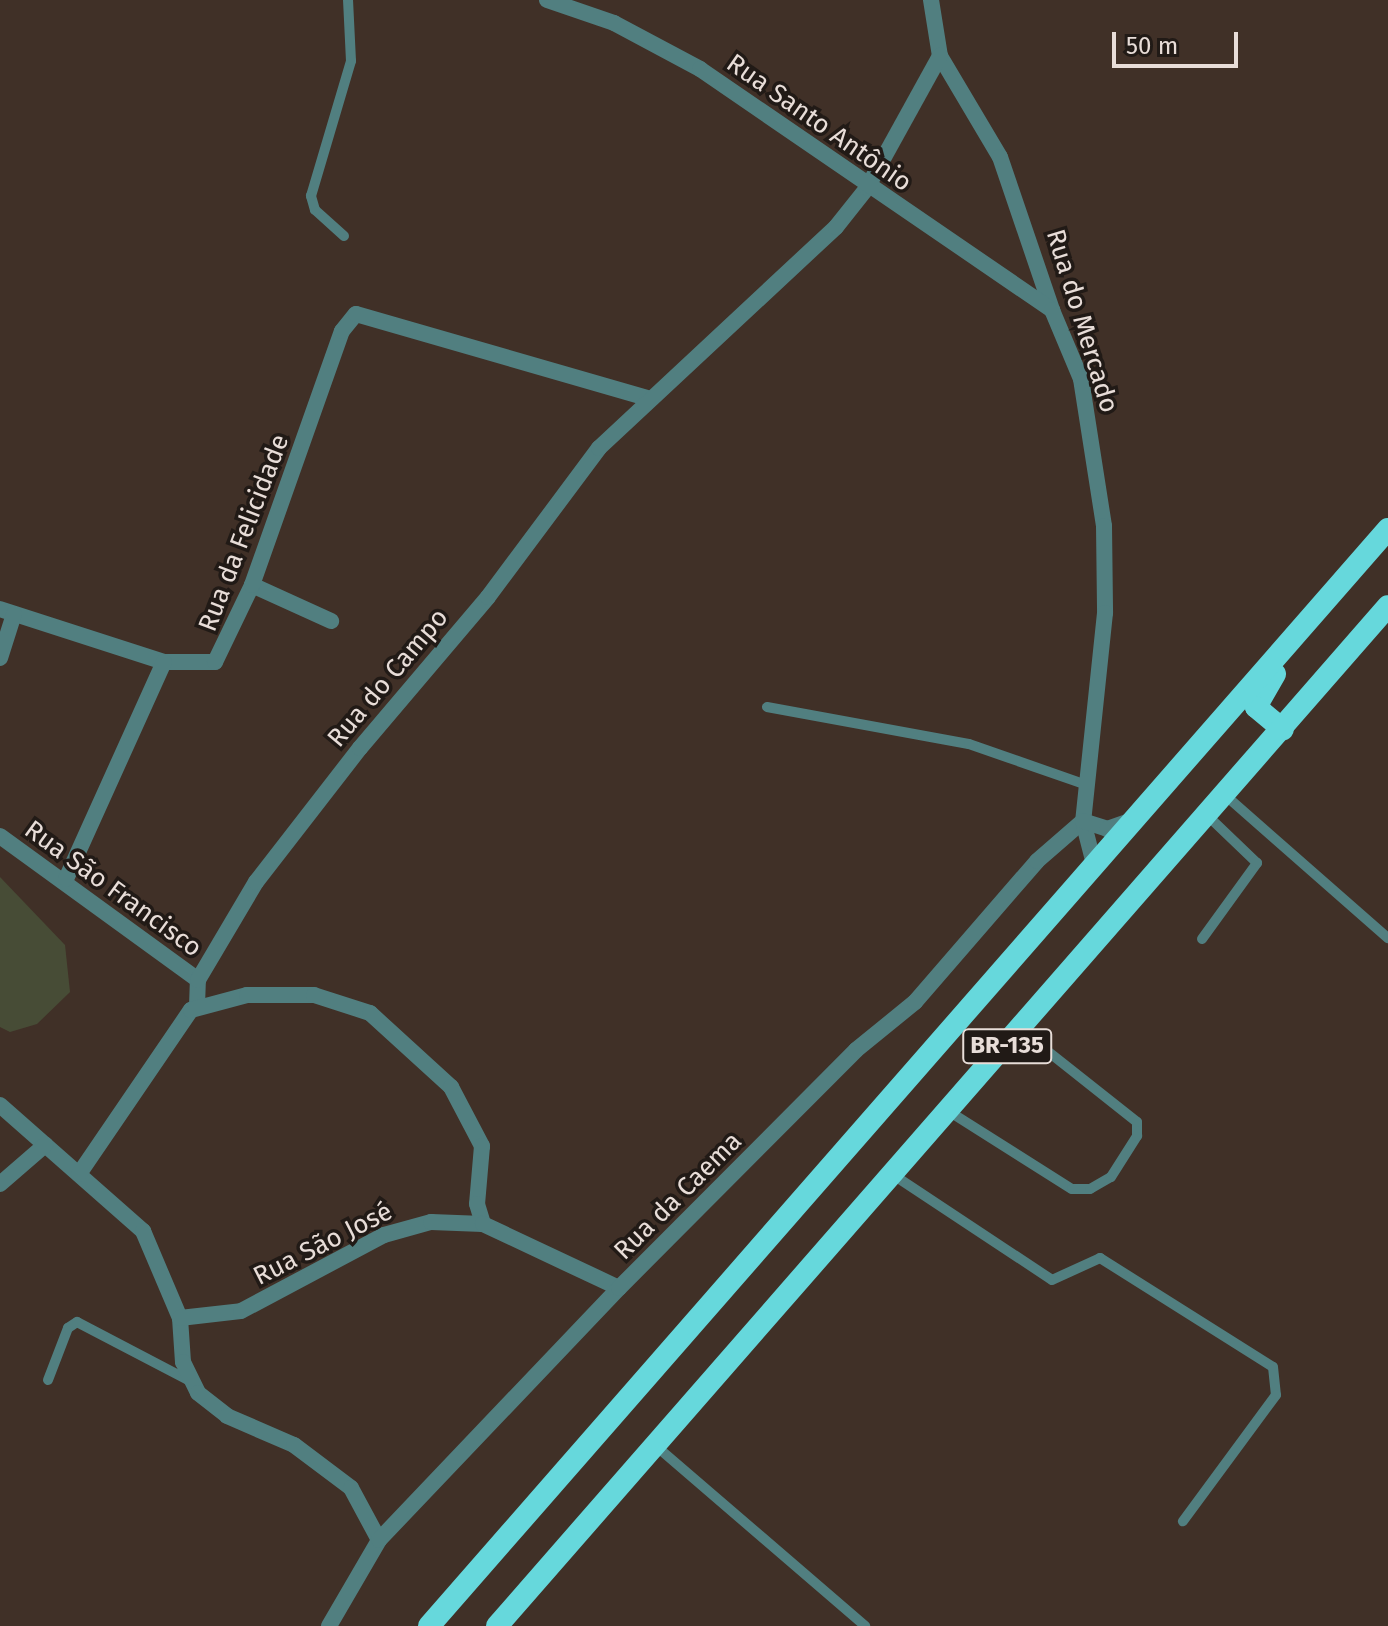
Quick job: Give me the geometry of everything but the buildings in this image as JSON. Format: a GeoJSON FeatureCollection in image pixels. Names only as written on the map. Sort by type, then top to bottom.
{"type":"FeatureCollection","features":[{"type":"Feature","properties":{"kind":"highway","name":"BR-135"},"geometry":{"type":"LineString","coordinates":[[429,1626],[1388,529]]}},
{"type":"Feature","properties":{"kind":"highway"},"geometry":{"type":"LineString","coordinates":[[1283,730],[1260,716],[1261,692],[1388,549]]}},
{"type":"Feature","properties":{"kind":"highway","name":"BR-135"},"geometry":{"type":"LineString","coordinates":[[497,1626],[895,1176],[1388,606]]}},
{"type":"Feature","properties":{"kind":"street","name":"Rua Santo Antônio"},"geometry":{"type":"LineString","coordinates":[[550,0],[664,47],[867,188],[1052,310]]}},
{"type":"Feature","properties":{"kind":"street","name":"Rua do Mercado"},"geometry":{"type":"LineString","coordinates":[[931,0],[940,56],[1000,157],[1052,310],[1081,379],[1104,526],[1105,613],[1083,821],[1094,864]]}},
{"type":"Feature","properties":{"kind":"street","name":"Rua do Campo"},"geometry":{"type":"LineString","coordinates":[[197,1006],[198,980],[256,882],[599,448],[647,398],[790,274],[867,188],[940,56]]}},
{"type":"Feature","properties":{"kind":"street","name":"Rua da Felicidade"},"geometry":{"type":"LineString","coordinates":[[7,611],[164,662],[215,662],[252,585],[342,331],[351,317],[370,313],[647,398]]}},
{"type":"Feature","properties":{"kind":"street"},"geometry":{"type":"LineString","coordinates":[[252,585],[331,621]]}},
{"type":"Feature","properties":{"kind":"street"},"geometry":{"type":"LineString","coordinates":[[0,658],[7,611]]}},
{"type":"Feature","properties":{"kind":"street"},"geometry":{"type":"LineString","coordinates":[[66,879],[164,662]]}},
{"type":"Feature","properties":{"kind":"street"},"geometry":{"type":"LineString","coordinates":[[1083,821],[1107,829],[1133,820]]}},
{"type":"Feature","properties":{"kind":"street","name":"Rua da Caema"},"geometry":{"type":"LineString","coordinates":[[329,1626],[379,1540],[619,1288],[856,1050],[915,1002],[1037,861],[1083,821]]}},
{"type":"Feature","properties":{"kind":"street","name":"Rua São Francisco"},"geometry":{"type":"LineString","coordinates":[[0,836],[66,879],[131,936],[198,980]]}},
{"type":"Feature","properties":{"kind":"street"},"geometry":{"type":"LineString","coordinates":[[79,1174],[197,1006],[298,993],[343,1002],[394,1029],[451,1087],[477,1127],[483,1224]]}},
{"type":"Feature","properties":{"kind":"street"},"geometry":{"type":"LineString","coordinates":[[0,1105],[143,1231],[180,1318],[188,1380],[208,1404],[294,1445],[351,1488],[379,1540]]}},
{"type":"Feature","properties":{"kind":"street"},"geometry":{"type":"LineString","coordinates":[[0,1184],[45,1145]]}},
{"type":"Feature","properties":{"kind":"street","name":"Rua São José"},"geometry":{"type":"LineString","coordinates":[[180,1318],[241,1311],[405,1227],[483,1224],[619,1288]]}},
{"type":"Feature","properties":{"kind":"lane"},"geometry":{"type":"LineString","coordinates":[[344,236],[315,210],[311,196],[351,61],[348,0]]}},
{"type":"Feature","properties":{"kind":"lane"},"geometry":{"type":"LineString","coordinates":[[767,707],[969,744],[1087,785]]}},
{"type":"Feature","properties":{"kind":"lane"},"geometry":{"type":"LineString","coordinates":[[1225,795],[1388,938]]}},
{"type":"Feature","properties":{"kind":"lane"},"geometry":{"type":"LineString","coordinates":[[1202,939],[1257,863],[1207,815]]}},
{"type":"Feature","properties":{"kind":"lane"},"geometry":{"type":"LineString","coordinates":[[950,1112],[1072,1189],[1090,1189],[1111,1177],[1137,1136],[1137,1122],[1021,1030]]}},
{"type":"Feature","properties":{"kind":"lane"},"geometry":{"type":"LineString","coordinates":[[895,1176],[1052,1280],[1100,1258],[1273,1367],[1276,1395],[1183,1521]]}},
{"type":"Feature","properties":{"kind":"lane"},"geometry":{"type":"LineString","coordinates":[[48,1380],[68,1328],[77,1322],[188,1380]]}},
{"type":"Feature","properties":{"kind":"lane"},"geometry":{"type":"LineString","coordinates":[[656,1446],[865,1626]]}},
{"type":"Feature","properties":{"kind":"green space"},"geometry":{"type":"Polygon","coordinates":[[[0,877],[65,945],[70,992],[37,1024],[10,1032],[0,1027],[0,877]]]}}]}
